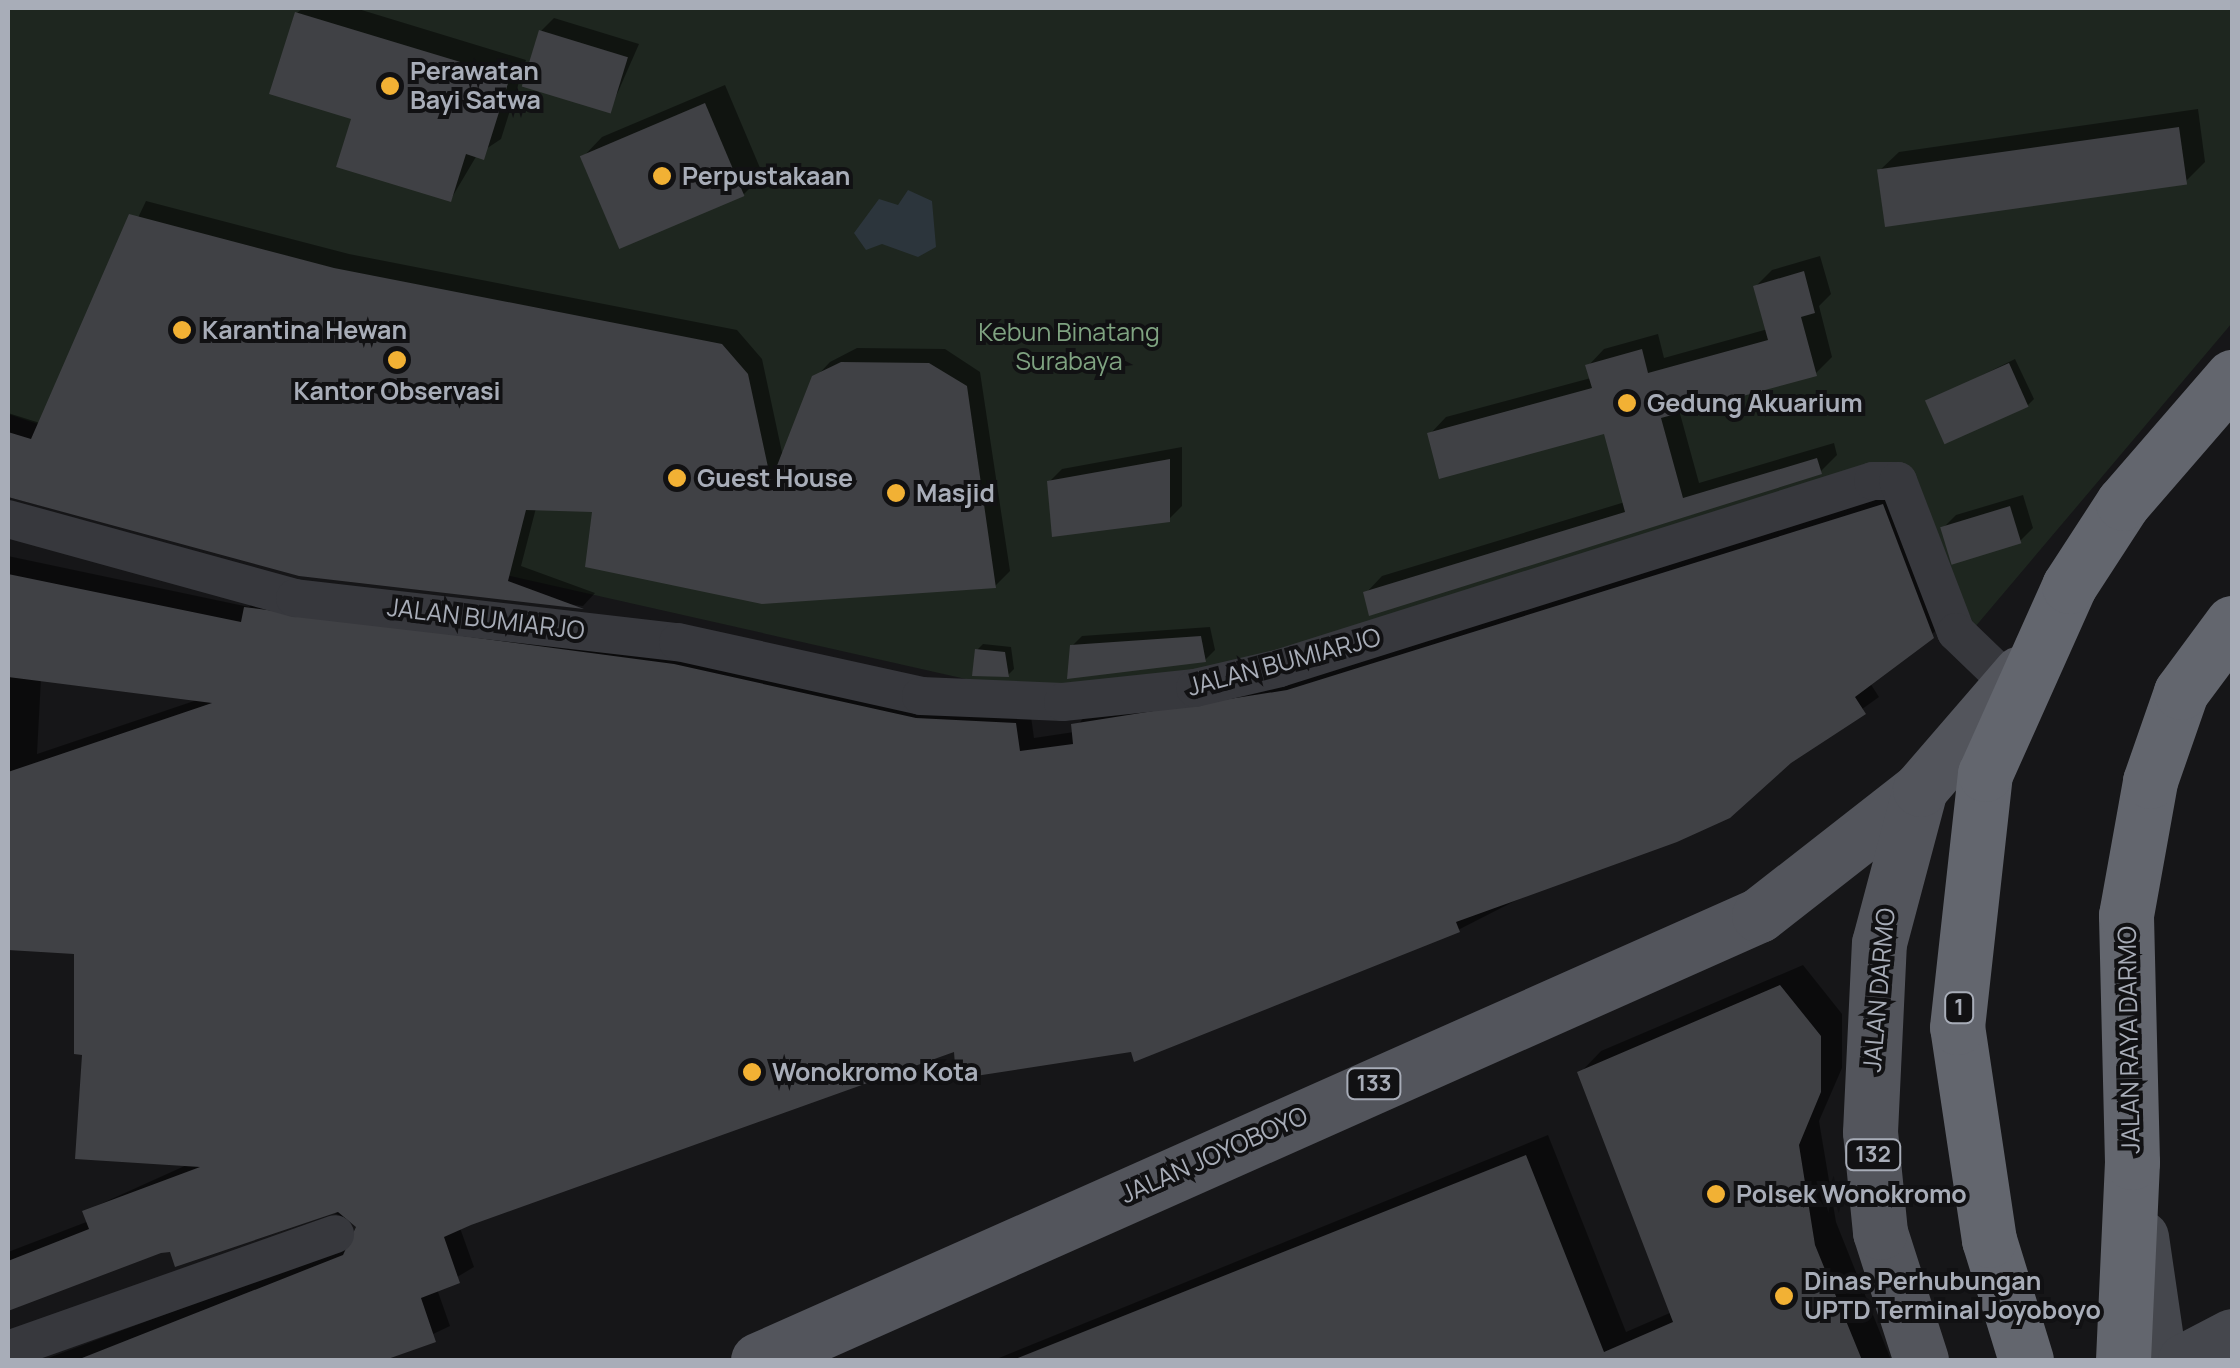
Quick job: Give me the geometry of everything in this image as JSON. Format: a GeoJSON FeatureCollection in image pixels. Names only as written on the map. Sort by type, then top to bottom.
{"type":"FeatureCollection","features":[{"type":"Feature","properties":{"kind":"highway","name":"1"},"geometry":{"type":"LineString","coordinates":[[2026,1360],[1989,1240],[1957,1027],[1985,774],[2021,672],[2123,503],[2232,376]]}},
{"type":"Feature","properties":{"kind":"highway","name":"JALAN RAYA DARMO"},"geometry":{"type":"LineString","coordinates":[[2132,1162],[2126,915],[2150,781],[2181,692],[2232,623]]}},
{"type":"Feature","properties":{"kind":"highway"},"geometry":{"type":"LineString","coordinates":[[2123,1360],[2132,1162]]}},
{"type":"Feature","properties":{"kind":"main road","name":"JALAN DARMO"},"geometry":{"type":"LineString","coordinates":[[1921,1360],[1880,1232],[1870,1132],[1879,943],[1920,789],[2021,672]]}},
{"type":"Feature","properties":{"kind":"main road","name":"JALAN JOYOBOYO"},"geometry":{"type":"LineString","coordinates":[[758,1360],[1760,915],[1920,789]]}},
{"type":"Feature","properties":{"kind":"main road","name":"JALAN RAYA DARMO"},"geometry":{"type":"LineString","coordinates":[[2132,1162],[2161,1360]]}},
{"type":"Feature","properties":{"kind":"main road"},"geometry":{"type":"LineString","coordinates":[[2184,1360],[2232,1335]]}},
{"type":"Feature","properties":{"kind":"street","name":"JALAN BUMIARJO"},"geometry":{"type":"LineString","coordinates":[[8,518],[295,598],[678,642],[921,696],[1063,702],[1195,688],[1280,668],[1873,481],[1898,482],[1956,632],[2021,672]]}},
{"type":"Feature","properties":{"kind":"street"},"geometry":{"type":"LineString","coordinates":[[8,1350],[334,1234]]}},
{"type":"Feature","properties":{"kind":"green space","name":"Kebun Binatang Surabaya"},"geometry":{"type":"Polygon","coordinates":[[[8,8],[2232,8],[2232,323],[1975,627],[1901,465],[1268,663],[1078,689],[979,682],[444,561],[8,414],[8,8]]]}},
{"type":"Feature","properties":{"kind":"shaded area"},"geometry":{"type":"Polygon","coordinates":[[[908,190],[932,201],[936,247],[918,257],[882,244],[866,250],[854,233],[879,199],[898,205],[908,190]]]}},
{"type":"Feature","properties":{"kind":"building","name":"Perawatan Bayi Satwa"},"geometry":{"type":"Polygon","coordinates":[[[295,12],[510,77],[484,160],[466,154],[451,202],[336,167],[351,119],[269,94],[295,12]]]}},
{"type":"Feature","properties":{"kind":"building"},"geometry":{"type":"Polygon","coordinates":[[[539,30],[628,57],[611,114],[522,86],[539,30]]]}},
{"type":"Feature","properties":{"kind":"building","name":"Perpustakaan"},"geometry":{"type":"Polygon","coordinates":[[[705,103],[744,196],[619,249],[580,156],[705,103]]]}},
{"type":"Feature","properties":{"kind":"building"},"geometry":{"type":"Polygon","coordinates":[[[2179,127],[2187,184],[1885,227],[1877,169],[2179,127]]]}},
{"type":"Feature","properties":{"kind":"building"},"geometry":{"type":"Polygon","coordinates":[[[129,214],[334,268],[722,344],[748,374],[771,481],[812,376],[841,362],[929,363],[967,386],[996,588],[762,604],[585,567],[592,512],[526,510],[508,581],[584,609],[299,576],[8,497],[8,432],[31,439],[129,214]]]}},
{"type":"Feature","properties":{"kind":"building"},"geometry":{"type":"Polygon","coordinates":[[[1804,271],[1815,313],[1801,317],[1817,376],[1661,418],[1683,498],[1817,458],[1822,474],[1369,616],[1363,592],[1625,512],[1604,434],[1439,479],[1427,433],[1592,388],[1585,365],[1642,349],[1648,373],[1768,340],[1753,286],[1804,271]]]}},
{"type":"Feature","properties":{"kind":"building"},"geometry":{"type":"Polygon","coordinates":[[[2009,363],[2029,407],[1944,444],[1925,400],[2009,363]]]}},
{"type":"Feature","properties":{"kind":"building"},"geometry":{"type":"Polygon","coordinates":[[[1170,459],[1170,522],[1052,537],[1047,481],[1170,459]]]}},
{"type":"Feature","properties":{"kind":"building"},"geometry":{"type":"Polygon","coordinates":[[[1883,504],[1934,638],[1855,697],[1866,714],[1791,763],[1730,818],[1677,842],[1456,922],[1460,932],[1134,1062],[1131,1052],[956,1079],[954,1052],[471,1225],[444,1237],[460,1283],[421,1298],[436,1342],[385,1360],[77,1360],[343,1255],[356,1227],[338,1212],[175,1267],[170,1252],[161,1253],[8,1311],[8,1261],[89,1229],[82,1211],[200,1167],[75,1159],[82,1055],[74,1054],[74,954],[8,950],[8,772],[212,703],[8,677],[8,574],[241,622],[244,607],[674,664],[916,718],[1016,723],[1020,751],[1073,744],[1071,724],[1287,690],[1883,504]]]}},
{"type":"Feature","properties":{"kind":"building"},"geometry":{"type":"Polygon","coordinates":[[[2010,506],[2021,543],[1952,565],[1940,527],[2010,506]]]}},
{"type":"Feature","properties":{"kind":"building"},"geometry":{"type":"Polygon","coordinates":[[[1201,636],[1206,662],[1067,679],[1070,645],[1201,636]]]}},
{"type":"Feature","properties":{"kind":"building"},"geometry":{"type":"Polygon","coordinates":[[[975,649],[1005,652],[1009,677],[972,676],[975,649]]]}},
{"type":"Feature","properties":{"kind":"building"},"geometry":{"type":"Polygon","coordinates":[[[1780,985],[1821,1036],[1821,1092],[1799,1145],[1815,1245],[1862,1360],[1013,1360],[1526,1155],[1604,1352],[1673,1322],[1577,1072],[1780,985]]]}},
{"type":"Feature","properties":{"kind":"place","name":"Perawatan Bayi Satwa"},"geometry":{"type":"Point","coordinates":[390,86]}},
{"type":"Feature","properties":{"kind":"place","name":"Perpustakaan"},"geometry":{"type":"Point","coordinates":[662,176]}},
{"type":"Feature","properties":{"kind":"place","name":"Karantina Hewan"},"geometry":{"type":"Point","coordinates":[182,330]}},
{"type":"Feature","properties":{"kind":"place","name":"Kantor Observasi"},"geometry":{"type":"Point","coordinates":[397,360]}},
{"type":"Feature","properties":{"kind":"place","name":"Gedung Akuarium"},"geometry":{"type":"Point","coordinates":[1627,403]}},
{"type":"Feature","properties":{"kind":"place","name":"Guest House"},"geometry":{"type":"Point","coordinates":[677,478]}},
{"type":"Feature","properties":{"kind":"place","name":"Masjid"},"geometry":{"type":"Point","coordinates":[896,493]}},
{"type":"Feature","properties":{"kind":"place","name":"Wonokromo Kota"},"geometry":{"type":"Point","coordinates":[752,1072]}},
{"type":"Feature","properties":{"kind":"place","name":"Polsek Wonokromo"},"geometry":{"type":"Point","coordinates":[1716,1194]}},
{"type":"Feature","properties":{"kind":"place","name":"Dinas Perhubungan UPTD Terminal Joyoboyo"},"geometry":{"type":"Point","coordinates":[1784,1296]}}]}
